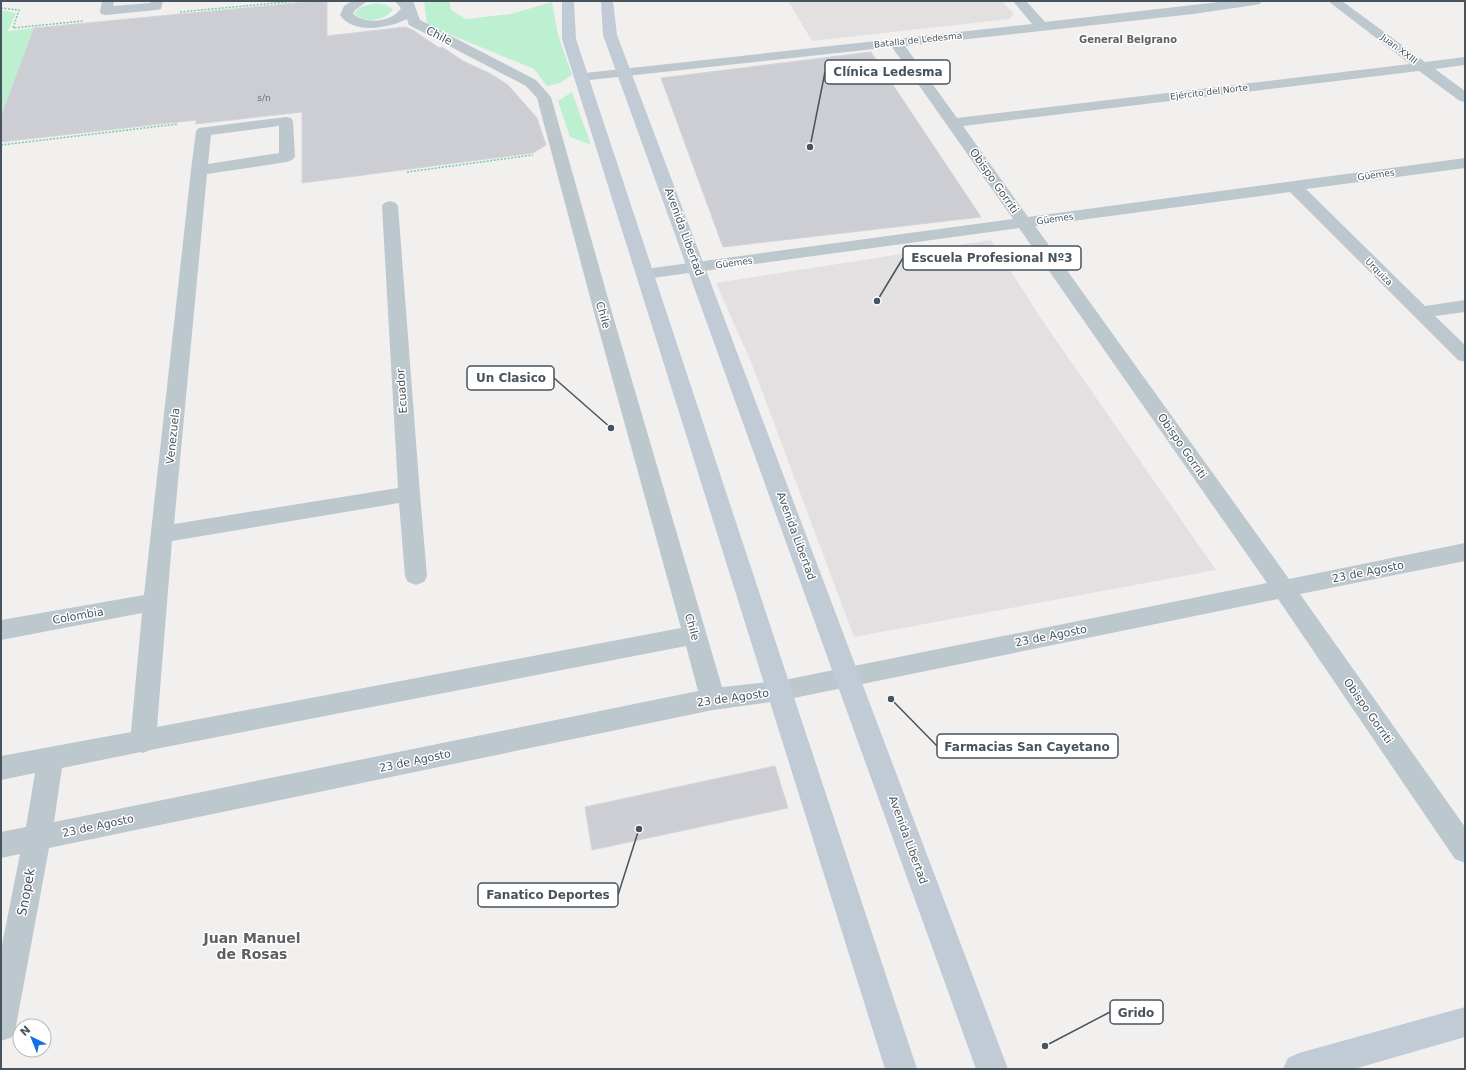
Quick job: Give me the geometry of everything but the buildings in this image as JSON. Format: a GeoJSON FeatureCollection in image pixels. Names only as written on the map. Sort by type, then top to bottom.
{"type":"FeatureCollection","features":[{"type":"Feature","properties":{"kind":"main road"},"geometry":{"type":"LineString","coordinates":[[568,1],[569,39],[901,1069]]}},
{"type":"Feature","properties":{"kind":"main road","name":"Avenida Libertad"},"geometry":{"type":"LineString","coordinates":[[607,1],[610,35],[625,72],[992,1069]]}},
{"type":"Feature","properties":{"kind":"main road"},"geometry":{"type":"LineString","coordinates":[[1299,1069],[1465,1022]]}},
{"type":"Feature","properties":{"kind":"street"},"geometry":{"type":"LineString","coordinates":[[108,1],[106,11],[156,6],[157,1]]}},
{"type":"Feature","properties":{"kind":"street"},"geometry":{"type":"LineString","coordinates":[[361,1],[348,9],[346,13],[347,18],[351,21],[378,24],[397,19],[407,11],[405,3]]}},
{"type":"Feature","properties":{"kind":"street"},"geometry":{"type":"LineString","coordinates":[[1019,1],[1042,27]]}},
{"type":"Feature","properties":{"kind":"street"},"geometry":{"type":"LineString","coordinates":[[1182,1],[1193,10]]}},
{"type":"Feature","properties":{"kind":"street","name":"Batalla de Ledesma"},"geometry":{"type":"LineString","coordinates":[[581,77],[1193,10],[1255,1]]}},
{"type":"Feature","properties":{"kind":"street","name":"Juan XXIII"},"geometry":{"type":"LineString","coordinates":[[1334,1],[1465,98]]}},
{"type":"Feature","properties":{"kind":"street","name":"Chile"},"geometry":{"type":"LineString","coordinates":[[405,3],[414,22],[531,83],[544,97],[713,699]]}},
{"type":"Feature","properties":{"kind":"street","name":"Obispo Gorriti"},"geometry":{"type":"LineString","coordinates":[[896,43],[1284,589],[1465,850]]}},
{"type":"Feature","properties":{"kind":"street","name":"Ejército del Norte"},"geometry":{"type":"LineString","coordinates":[[954,123],[1465,61]]}},
{"type":"Feature","properties":{"kind":"street","name":"Venezuela"},"geometry":{"type":"LineString","coordinates":[[143,742],[154,602],[163,534],[199,170],[204,131],[286,121],[287,157],[199,170]]}},
{"type":"Feature","properties":{"kind":"street","name":"Güemes"},"geometry":{"type":"LineString","coordinates":[[645,274],[1024,224],[1465,163]]}},
{"type":"Feature","properties":{"kind":"street","name":"Urquiza"},"geometry":{"type":"LineString","coordinates":[[1294,187],[1465,356]]}},
{"type":"Feature","properties":{"kind":"street","name":"Ecuador"},"geometry":{"type":"LineString","coordinates":[[390,206],[409,494],[416,576]]}},
{"type":"Feature","properties":{"kind":"street"},"geometry":{"type":"LineString","coordinates":[[1420,313],[1465,306]]}},
{"type":"Feature","properties":{"kind":"street"},"geometry":{"type":"LineString","coordinates":[[163,534],[409,494]]}},
{"type":"Feature","properties":{"kind":"street","name":"23 de Agosto"},"geometry":{"type":"LineString","coordinates":[[1,846],[713,699],[779,691],[1465,552]]}},
{"type":"Feature","properties":{"kind":"street","name":"Colombia"},"geometry":{"type":"LineString","coordinates":[[1,630],[154,602]]}},
{"type":"Feature","properties":{"kind":"street"},"geometry":{"type":"LineString","coordinates":[[1,768],[143,742],[694,634]]}},
{"type":"Feature","properties":{"kind":"street","name":"Snopek"},"geometry":{"type":"LineString","coordinates":[[1,1026],[45,797],[50,759]]}},
{"type":"Feature","properties":{"kind":"path"},"geometry":{"type":"LineString","coordinates":[[1,145],[184,124]]}},
{"type":"Feature","properties":{"kind":"path"},"geometry":{"type":"LineString","coordinates":[[407,172],[559,152]]}},
{"type":"Feature","properties":{"kind":"shaded area"},"geometry":{"type":"Polygon","coordinates":[[[788,1],[1002,1],[1014,14],[1009,19],[812,41],[788,1]]]}},
{"type":"Feature","properties":{"kind":"shaded area"},"geometry":{"type":"Polygon","coordinates":[[[991,240],[1042,320],[1216,570],[854,637],[751,362],[716,283],[991,240]]]}},
{"type":"Feature","properties":{"kind":"green space"},"geometry":{"type":"Polygon","coordinates":[[[424,1],[449,1],[451,10],[466,19],[511,14],[552,2],[558,35],[572,75],[560,83],[547,86],[534,69],[427,25],[424,1]]]}},
{"type":"Feature","properties":{"kind":"green space"},"geometry":{"type":"Polygon","coordinates":[[[376,3],[386,5],[393,9],[385,16],[374,20],[363,19],[354,13],[361,7],[376,3]]]}},
{"type":"Feature","properties":{"kind":"green space"},"geometry":{"type":"Polygon","coordinates":[[[1,10],[16,13],[8,31],[34,28],[1,117],[1,10]]]}},
{"type":"Feature","properties":{"kind":"green space"},"geometry":{"type":"Polygon","coordinates":[[[572,92],[591,145],[570,137],[558,101],[572,92]]]}},
{"type":"Feature","properties":{"kind":"place","name":"Clínica Ledesma"},"geometry":{"type":"Point","coordinates":[810,147]}},
{"type":"Feature","properties":{"kind":"place","name":"Escuela Profesional Nº3"},"geometry":{"type":"Point","coordinates":[877,301]}},
{"type":"Feature","properties":{"kind":"place","name":"Un Clasico"},"geometry":{"type":"Point","coordinates":[611,428]}},
{"type":"Feature","properties":{"kind":"place","name":"Farmacias San Cayetano"},"geometry":{"type":"Point","coordinates":[891,699]}},
{"type":"Feature","properties":{"kind":"place","name":"Fanatico Deportes"},"geometry":{"type":"Point","coordinates":[639,829]}},
{"type":"Feature","properties":{"kind":"place","name":"Grido"},"geometry":{"type":"Point","coordinates":[1045,1046]}},
{"type":"Feature","properties":{"kind":"district","name":"General Belgrano"},"geometry":{"type":"Point","coordinates":[1128,39]}},
{"type":"Feature","properties":{"kind":"district","name":"Juan Manuel de Rosas"},"geometry":{"type":"Point","coordinates":[252,946]}}]}
